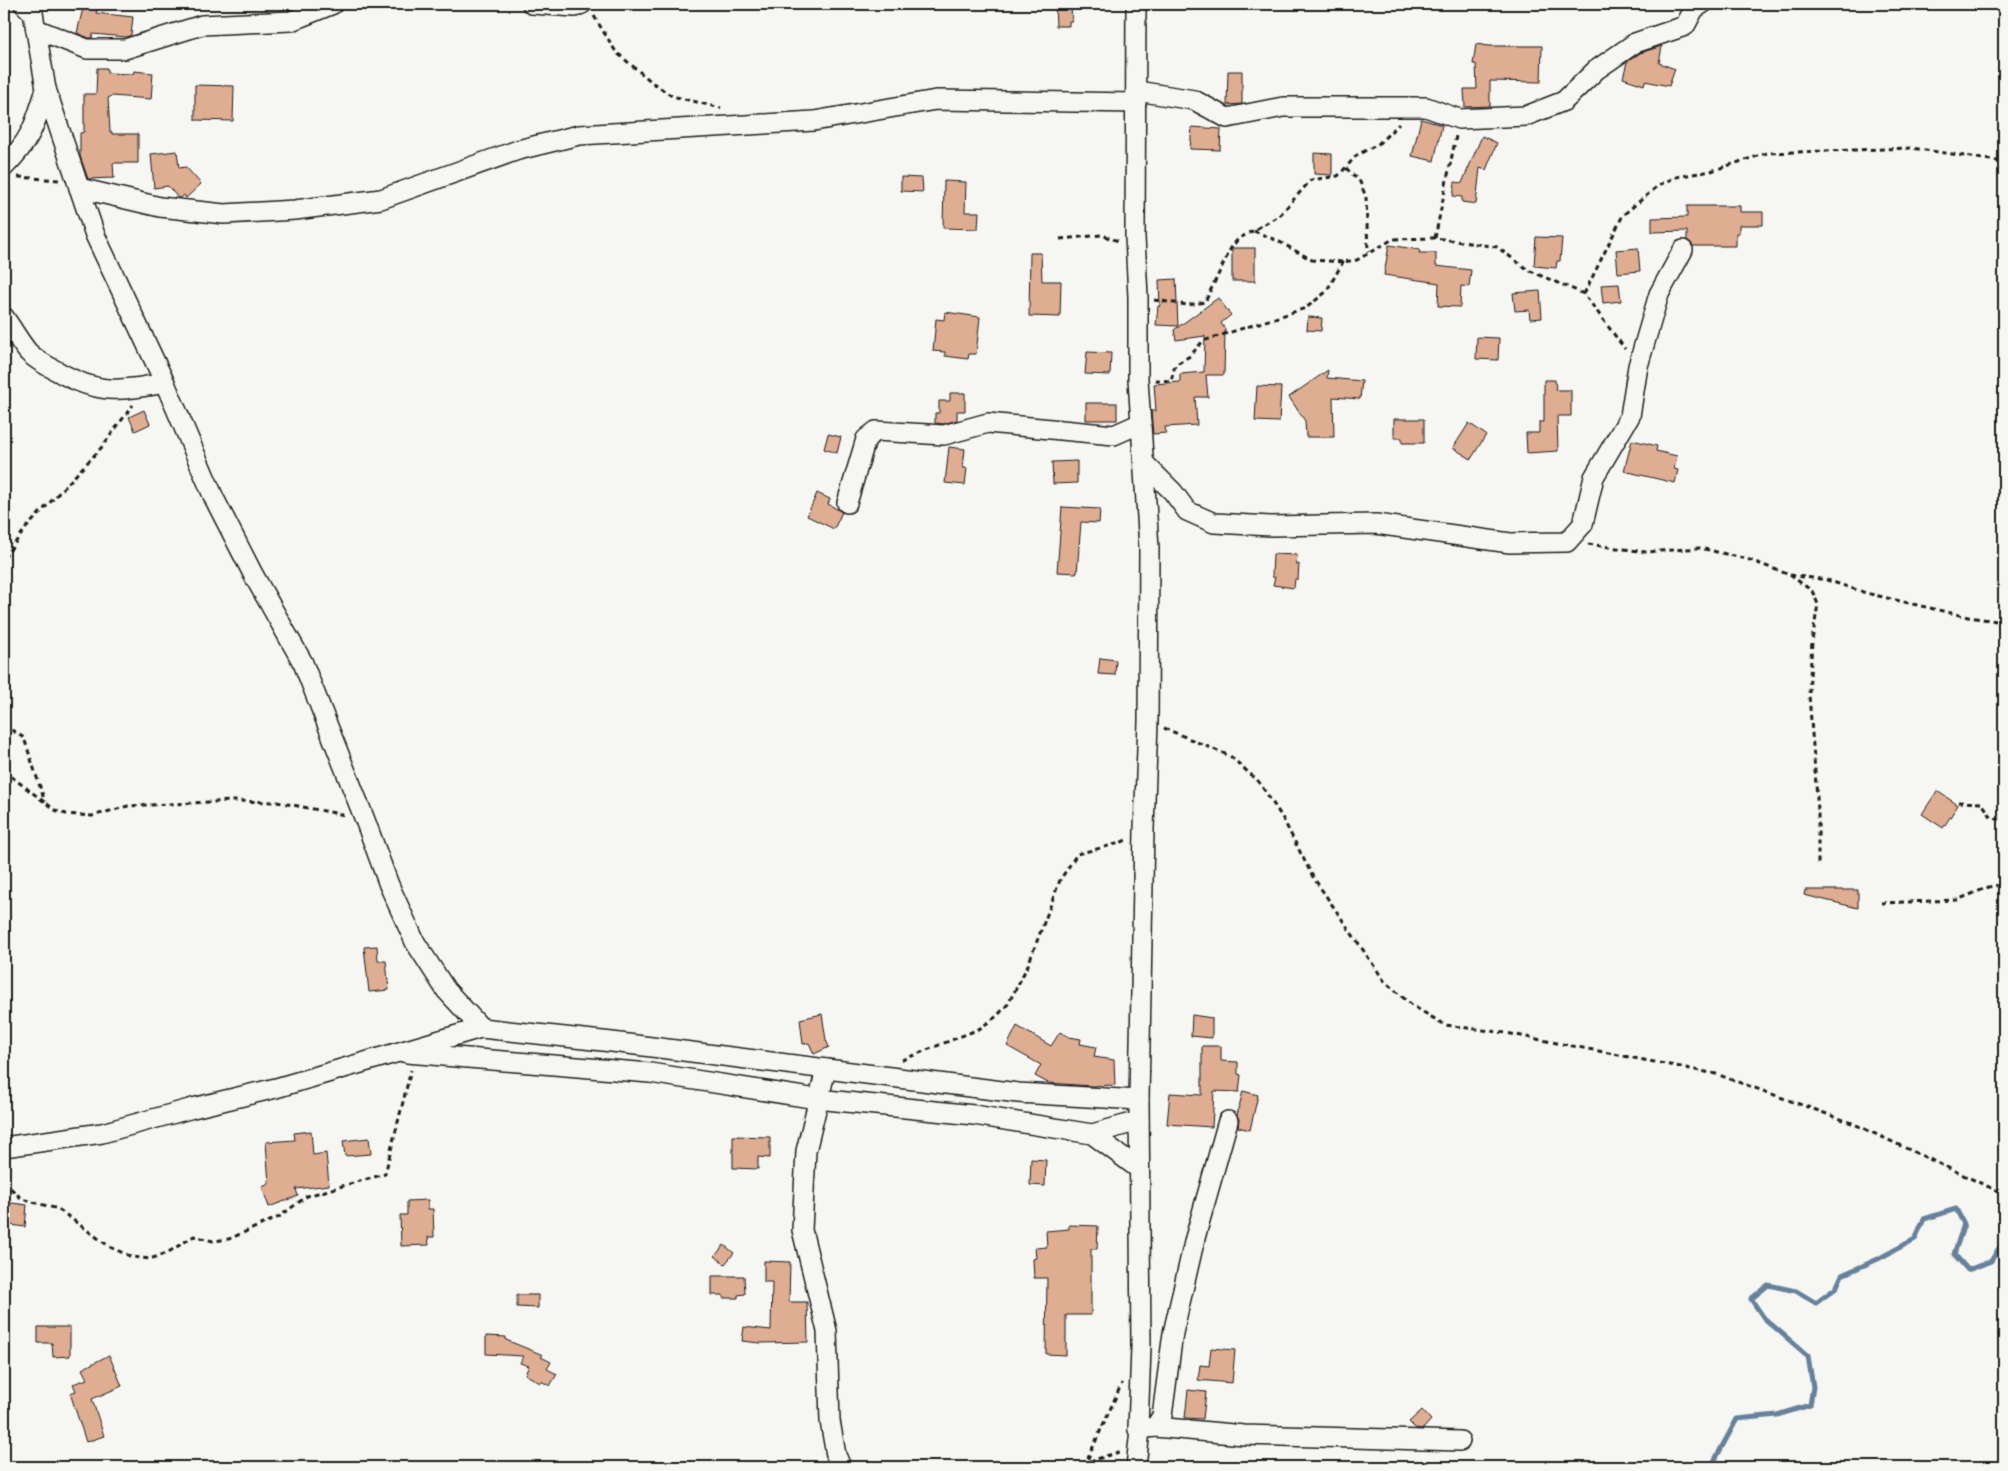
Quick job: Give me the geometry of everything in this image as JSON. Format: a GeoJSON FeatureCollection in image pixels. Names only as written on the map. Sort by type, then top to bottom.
{"type":"FeatureCollection","features":[{"type":"Feature","properties":{"kind":"street"},"geometry":{"type":"LineString","coordinates":[[32,12],[87,50],[125,49],[202,25],[291,21],[333,4]]}},
{"type":"Feature","properties":{"kind":"street"},"geometry":{"type":"LineString","coordinates":[[532,4],[586,8]]}},
{"type":"Feature","properties":{"kind":"street"},"geometry":{"type":"LineString","coordinates":[[1136,4],[1135,237],[1138,297],[1138,379],[1149,548],[1148,722],[1139,1100],[1140,1347],[1143,1434],[1136,1467]]}},
{"type":"Feature","properties":{"kind":"street"},"geometry":{"type":"LineString","coordinates":[[78,183],[160,207],[224,214],[295,210],[382,199],[518,150],[579,135],[814,121],[936,100],[1136,97],[1194,100],[1227,118],[1283,107],[1426,107],[1459,119],[1526,116],[1564,101],[1596,70],[1636,43],[1685,26],[1694,9],[1702,4]]}},
{"type":"Feature","properties":{"kind":"street"},"geometry":{"type":"LineString","coordinates":[[32,12],[46,89],[96,235],[165,383],[214,498],[254,576],[303,663],[366,820],[388,885],[415,942],[446,990],[481,1028]]}},
{"type":"Feature","properties":{"kind":"street"},"geometry":{"type":"LineString","coordinates":[[8,172],[34,126],[46,89]]}},
{"type":"Feature","properties":{"kind":"street"},"geometry":{"type":"LineString","coordinates":[[1144,463],[1173,492],[1187,511],[1214,523],[1271,526],[1376,524],[1510,543],[1567,542],[1583,524],[1594,477],[1630,416],[1638,366],[1659,294],[1684,250]]}},
{"type":"Feature","properties":{"kind":"street"},"geometry":{"type":"LineString","coordinates":[[4,317],[29,353],[71,380],[101,390],[122,390],[165,383]]}},
{"type":"Feature","properties":{"kind":"street"},"geometry":{"type":"LineString","coordinates":[[847,503],[866,439],[876,431],[944,435],[988,423],[1114,435],[1141,423]]}},
{"type":"Feature","properties":{"kind":"street"},"geometry":{"type":"LineString","coordinates":[[4,1147],[102,1133],[407,1053],[481,1028],[612,1042],[1018,1093],[1139,1100]]}},
{"type":"Feature","properties":{"kind":"street"},"geometry":{"type":"LineString","coordinates":[[407,1053],[650,1073],[817,1099],[974,1115],[1092,1134],[1139,1121]]}},
{"type":"Feature","properties":{"kind":"street"},"geometry":{"type":"LineString","coordinates":[[826,1069],[817,1099],[806,1151],[802,1230],[827,1331],[830,1421],[836,1455],[841,1467]]}},
{"type":"Feature","properties":{"kind":"street"},"geometry":{"type":"LineString","coordinates":[[1143,1434],[1162,1416],[1173,1333],[1192,1247],[1228,1121]]}},
{"type":"Feature","properties":{"kind":"street"},"geometry":{"type":"LineString","coordinates":[[1092,1134],[1139,1169]]}},
{"type":"Feature","properties":{"kind":"street"},"geometry":{"type":"LineString","coordinates":[[1143,1434],[1460,1441]]}},
{"type":"Feature","properties":{"kind":"path"},"geometry":{"type":"LineString","coordinates":[[586,8],[616,52],[653,83],[672,96],[735,111],[745,124]]}},
{"type":"Feature","properties":{"kind":"path"},"geometry":{"type":"LineString","coordinates":[[1138,297],[1188,305],[1205,302],[1231,248],[1238,239],[1280,216],[1311,180],[1338,176],[1357,155],[1378,144],[1396,126],[1426,107]]}},
{"type":"Feature","properties":{"kind":"path"},"geometry":{"type":"LineString","coordinates":[[1435,238],[1459,119]]}},
{"type":"Feature","properties":{"kind":"path"},"geometry":{"type":"LineString","coordinates":[[1584,294],[1624,215],[1659,185],[1676,176],[1711,171],[1768,153],[1912,148],[2004,162]]}},
{"type":"Feature","properties":{"kind":"path"},"geometry":{"type":"LineString","coordinates":[[1346,168],[1360,182],[1366,197],[1368,252]]}},
{"type":"Feature","properties":{"kind":"path"},"geometry":{"type":"LineString","coordinates":[[8,172],[78,183]]}},
{"type":"Feature","properties":{"kind":"path"},"geometry":{"type":"LineString","coordinates":[[1254,231],[1278,241],[1312,260],[1343,262],[1357,260],[1393,239],[1435,238],[1497,247],[1528,270],[1584,294],[1638,366]]}},
{"type":"Feature","properties":{"kind":"path"},"geometry":{"type":"LineString","coordinates":[[1060,238],[1102,234],[1123,243],[1135,237]]}},
{"type":"Feature","properties":{"kind":"path"},"geometry":{"type":"LineString","coordinates":[[1138,379],[1171,381],[1175,364],[1190,356],[1203,341],[1306,308],[1326,292],[1343,262]]}},
{"type":"Feature","properties":{"kind":"path"},"geometry":{"type":"LineString","coordinates":[[4,558],[26,528],[101,448],[146,386]]}},
{"type":"Feature","properties":{"kind":"path"},"geometry":{"type":"LineString","coordinates":[[1567,542],[1646,552],[1700,548],[1746,559],[1790,574],[1827,580],[1866,593],[1968,617],[2004,622]]}},
{"type":"Feature","properties":{"kind":"path"},"geometry":{"type":"LineString","coordinates":[[1790,574],[1812,591],[1818,604],[1812,641],[1809,695],[1818,810],[1818,867]]}},
{"type":"Feature","properties":{"kind":"path"},"geometry":{"type":"LineString","coordinates":[[1148,722],[1230,756],[1258,782],[1282,817],[1313,877],[1385,982],[1413,1006],[1445,1025],[1506,1033],[1716,1074],[1852,1123],[2004,1194]]}},
{"type":"Feature","properties":{"kind":"path"},"geometry":{"type":"LineString","coordinates":[[4,724],[24,738],[45,802]]}},
{"type":"Feature","properties":{"kind":"path"},"geometry":{"type":"LineString","coordinates":[[4,771],[55,810],[80,816],[92,816],[128,806],[147,804],[233,800],[277,802],[366,820]]}},
{"type":"Feature","properties":{"kind":"path"},"geometry":{"type":"LineString","coordinates":[[1958,802],[1982,803],[1992,818],[2004,820]]}},
{"type":"Feature","properties":{"kind":"path"},"geometry":{"type":"LineString","coordinates":[[876,1076],[889,1066],[979,1029],[997,1016],[1008,1004],[1028,965],[1060,880],[1077,854],[1120,843],[1144,829]]}},
{"type":"Feature","properties":{"kind":"path"},"geometry":{"type":"LineString","coordinates":[[1881,902],[1957,900],[1989,887],[2004,884]]}},
{"type":"Feature","properties":{"kind":"path"},"geometry":{"type":"LineString","coordinates":[[4,1182],[22,1199],[58,1209],[110,1247],[132,1257],[150,1259],[167,1253],[194,1236],[213,1241],[229,1239],[279,1218],[307,1196],[386,1174],[407,1053]]}},
{"type":"Feature","properties":{"kind":"path"},"geometry":{"type":"LineString","coordinates":[[1085,1466],[1122,1382]]}},
{"type":"Feature","properties":{"kind":"path"},"geometry":{"type":"LineString","coordinates":[[1072,1467],[1085,1466],[1143,1434]]}},
{"type":"Feature","properties":{"kind":"building"},"geometry":{"type":"Polygon","coordinates":[[[84,4],[98,4],[96,13],[133,17],[131,35],[126,37],[93,34],[92,38],[89,38],[77,33],[84,4]]]}},
{"type":"Feature","properties":{"kind":"building"},"geometry":{"type":"Polygon","coordinates":[[[1055,4],[1068,4],[1068,6],[1071,6],[1072,21],[1069,21],[1069,26],[1056,26],[1055,4]]]}},
{"type":"Feature","properties":{"kind":"building"},"geometry":{"type":"Polygon","coordinates":[[[1476,44],[1489,46],[1542,46],[1541,82],[1490,81],[1490,106],[1465,107],[1464,89],[1477,89],[1476,64],[1473,64],[1476,44]]]}},
{"type":"Feature","properties":{"kind":"building"},"geometry":{"type":"Polygon","coordinates":[[[1662,46],[1659,63],[1675,69],[1669,86],[1645,81],[1644,85],[1623,78],[1627,62],[1640,53],[1662,46]]]}},
{"type":"Feature","properties":{"kind":"building"},"geometry":{"type":"Polygon","coordinates":[[[97,68],[107,68],[107,73],[133,74],[134,71],[153,73],[151,99],[112,96],[108,98],[110,132],[112,134],[138,134],[138,163],[113,163],[114,178],[88,179],[80,156],[80,133],[84,132],[84,94],[96,94],[97,68]]]}},
{"type":"Feature","properties":{"kind":"building"},"geometry":{"type":"Polygon","coordinates":[[[1228,71],[1242,71],[1242,104],[1227,105],[1228,71]]]}},
{"type":"Feature","properties":{"kind":"building"},"geometry":{"type":"Polygon","coordinates":[[[195,85],[234,86],[233,121],[195,120],[195,85]]]}},
{"type":"Feature","properties":{"kind":"building"},"geometry":{"type":"Polygon","coordinates":[[[1421,119],[1442,125],[1434,161],[1412,156],[1421,119]]]}},
{"type":"Feature","properties":{"kind":"building"},"geometry":{"type":"Polygon","coordinates":[[[1192,127],[1221,129],[1220,150],[1190,149],[1192,127]]]}},
{"type":"Feature","properties":{"kind":"building"},"geometry":{"type":"Polygon","coordinates":[[[1482,136],[1497,143],[1486,170],[1480,168],[1476,204],[1462,202],[1462,197],[1453,196],[1455,182],[1462,183],[1482,136]]]}},
{"type":"Feature","properties":{"kind":"building"},"geometry":{"type":"Polygon","coordinates":[[[177,151],[179,168],[186,167],[201,184],[186,198],[184,195],[178,198],[168,186],[154,188],[151,154],[177,151]]]}},
{"type":"Feature","properties":{"kind":"building"},"geometry":{"type":"Polygon","coordinates":[[[1314,153],[1332,154],[1332,175],[1314,174],[1314,153]]]}},
{"type":"Feature","properties":{"kind":"building"},"geometry":{"type":"Polygon","coordinates":[[[901,177],[922,178],[923,192],[901,191],[901,177]]]}},
{"type":"Feature","properties":{"kind":"building"},"geometry":{"type":"Polygon","coordinates":[[[944,181],[966,182],[965,212],[979,212],[978,229],[943,228],[944,181]]]}},
{"type":"Feature","properties":{"kind":"building"},"geometry":{"type":"Polygon","coordinates":[[[1687,206],[1740,206],[1740,212],[1763,212],[1763,225],[1739,225],[1739,233],[1736,233],[1736,246],[1693,246],[1687,240],[1687,231],[1652,232],[1652,218],[1687,217],[1687,206]]]}},
{"type":"Feature","properties":{"kind":"building"},"geometry":{"type":"Polygon","coordinates":[[[1536,237],[1562,238],[1560,261],[1557,261],[1556,268],[1534,266],[1536,237]]]}},
{"type":"Feature","properties":{"kind":"building"},"geometry":{"type":"Polygon","coordinates":[[[1389,245],[1420,250],[1419,253],[1436,253],[1436,266],[1471,270],[1469,287],[1461,286],[1460,307],[1438,306],[1439,283],[1384,275],[1389,245]]]}},
{"type":"Feature","properties":{"kind":"building"},"geometry":{"type":"Polygon","coordinates":[[[1232,248],[1255,248],[1255,281],[1232,281],[1232,248]]]}},
{"type":"Feature","properties":{"kind":"building"},"geometry":{"type":"Polygon","coordinates":[[[1638,248],[1640,271],[1618,273],[1616,250],[1638,248]]]}},
{"type":"Feature","properties":{"kind":"building"},"geometry":{"type":"Polygon","coordinates":[[[1030,253],[1041,253],[1042,281],[1061,281],[1060,317],[1029,316],[1030,253]]]}},
{"type":"Feature","properties":{"kind":"building"},"geometry":{"type":"Polygon","coordinates":[[[1176,279],[1178,326],[1156,325],[1158,306],[1160,306],[1159,280],[1176,279]]]}},
{"type":"Feature","properties":{"kind":"building"},"geometry":{"type":"Polygon","coordinates":[[[1619,284],[1621,301],[1603,303],[1601,285],[1619,284]]]}},
{"type":"Feature","properties":{"kind":"building"},"geometry":{"type":"Polygon","coordinates":[[[1540,291],[1542,318],[1530,319],[1529,310],[1515,311],[1513,293],[1540,291]]]}},
{"type":"Feature","properties":{"kind":"building"},"geometry":{"type":"Polygon","coordinates":[[[1218,298],[1231,315],[1221,323],[1225,329],[1224,375],[1206,375],[1208,397],[1195,397],[1197,425],[1165,427],[1166,433],[1153,434],[1151,411],[1156,411],[1154,384],[1180,382],[1180,374],[1204,372],[1205,336],[1176,340],[1174,330],[1218,298]]]}},
{"type":"Feature","properties":{"kind":"building"},"geometry":{"type":"Polygon","coordinates":[[[945,312],[980,317],[976,354],[969,354],[968,359],[945,356],[945,352],[933,351],[936,319],[944,320],[945,312]]]}},
{"type":"Feature","properties":{"kind":"building"},"geometry":{"type":"Polygon","coordinates":[[[1308,317],[1322,318],[1321,331],[1307,330],[1308,317]]]}},
{"type":"Feature","properties":{"kind":"building"},"geometry":{"type":"Polygon","coordinates":[[[1477,337],[1499,338],[1498,360],[1476,359],[1477,337]]]}},
{"type":"Feature","properties":{"kind":"building"},"geometry":{"type":"Polygon","coordinates":[[[1087,352],[1111,353],[1110,375],[1085,374],[1087,352]]]}},
{"type":"Feature","properties":{"kind":"building"},"geometry":{"type":"Polygon","coordinates":[[[1328,370],[1327,378],[1362,381],[1360,399],[1333,397],[1334,437],[1306,437],[1305,421],[1289,397],[1328,370]]]}},
{"type":"Feature","properties":{"kind":"building"},"geometry":{"type":"Polygon","coordinates":[[[1544,380],[1555,380],[1556,390],[1571,390],[1571,416],[1557,416],[1558,451],[1527,453],[1526,433],[1539,433],[1539,422],[1544,422],[1544,380]]]}},
{"type":"Feature","properties":{"kind":"building"},"geometry":{"type":"Polygon","coordinates":[[[1257,386],[1281,387],[1279,422],[1255,421],[1257,386]]]}},
{"type":"Feature","properties":{"kind":"building"},"geometry":{"type":"Polygon","coordinates":[[[950,393],[965,393],[965,411],[957,411],[957,420],[943,424],[935,423],[935,413],[939,413],[939,401],[950,401],[950,393]]]}},
{"type":"Feature","properties":{"kind":"building"},"geometry":{"type":"Polygon","coordinates":[[[1086,403],[1117,403],[1117,420],[1086,420],[1086,403]]]}},
{"type":"Feature","properties":{"kind":"building"},"geometry":{"type":"Polygon","coordinates":[[[144,410],[150,424],[135,431],[129,417],[144,410]]]}},
{"type":"Feature","properties":{"kind":"building"},"geometry":{"type":"Polygon","coordinates":[[[1394,419],[1424,419],[1424,443],[1402,443],[1402,438],[1394,438],[1394,419]]]}},
{"type":"Feature","properties":{"kind":"building"},"geometry":{"type":"Polygon","coordinates":[[[1469,423],[1486,435],[1471,459],[1453,448],[1469,423]]]}},
{"type":"Feature","properties":{"kind":"building"},"geometry":{"type":"Polygon","coordinates":[[[828,434],[841,437],[837,453],[824,449],[828,434]]]}},
{"type":"Feature","properties":{"kind":"building"},"geometry":{"type":"Polygon","coordinates":[[[1632,440],[1657,446],[1656,451],[1677,456],[1674,469],[1678,470],[1675,483],[1624,471],[1632,440]]]}},
{"type":"Feature","properties":{"kind":"building"},"geometry":{"type":"Polygon","coordinates":[[[949,447],[965,449],[963,468],[967,468],[965,485],[945,483],[949,447]]]}},
{"type":"Feature","properties":{"kind":"building"},"geometry":{"type":"Polygon","coordinates":[[[1077,461],[1077,483],[1053,484],[1052,462],[1077,461]]]}},
{"type":"Feature","properties":{"kind":"building"},"geometry":{"type":"Polygon","coordinates":[[[817,493],[830,499],[828,504],[842,512],[834,529],[807,516],[817,493]]]}},
{"type":"Feature","properties":{"kind":"building"},"geometry":{"type":"Polygon","coordinates":[[[1062,507],[1100,509],[1099,523],[1081,522],[1077,573],[1057,572],[1062,507]]]}},
{"type":"Feature","properties":{"kind":"building"},"geometry":{"type":"Polygon","coordinates":[[[1273,554],[1297,555],[1296,565],[1299,564],[1298,579],[1295,579],[1294,588],[1273,585],[1275,577],[1272,577],[1273,554]]]}},
{"type":"Feature","properties":{"kind":"building"},"geometry":{"type":"Polygon","coordinates":[[[1100,658],[1116,660],[1115,675],[1098,674],[1100,658]]]}},
{"type":"Feature","properties":{"kind":"building"},"geometry":{"type":"Polygon","coordinates":[[[1937,791],[1958,805],[1943,828],[1922,814],[1937,791]]]}},
{"type":"Feature","properties":{"kind":"building"},"geometry":{"type":"Polygon","coordinates":[[[1805,890],[1858,890],[1858,908],[1804,895],[1805,890]]]}},
{"type":"Feature","properties":{"kind":"building"},"geometry":{"type":"Polygon","coordinates":[[[377,946],[378,961],[386,961],[389,990],[369,992],[364,947],[377,946]]]}},
{"type":"Feature","properties":{"kind":"building"},"geometry":{"type":"Polygon","coordinates":[[[822,1014],[829,1047],[814,1054],[809,1043],[803,1044],[800,1019],[822,1014]]]}},
{"type":"Feature","properties":{"kind":"building"},"geometry":{"type":"Polygon","coordinates":[[[1192,1015],[1212,1018],[1212,1038],[1191,1036],[1192,1015]]]}},
{"type":"Feature","properties":{"kind":"building"},"geometry":{"type":"Polygon","coordinates":[[[1017,1026],[1051,1046],[1060,1032],[1069,1037],[1081,1039],[1080,1044],[1096,1047],[1094,1057],[1114,1060],[1115,1085],[1092,1086],[1048,1083],[1035,1076],[1041,1065],[1007,1046],[1017,1026]]]}},
{"type":"Feature","properties":{"kind":"building"},"geometry":{"type":"Polygon","coordinates":[[[1202,1046],[1221,1046],[1221,1061],[1238,1062],[1238,1074],[1241,1075],[1239,1092],[1214,1091],[1212,1127],[1167,1124],[1170,1093],[1202,1095],[1202,1046]]]}},
{"type":"Feature","properties":{"kind":"building"},"geometry":{"type":"Polygon","coordinates":[[[1243,1091],[1258,1095],[1250,1130],[1238,1127],[1239,1119],[1237,1115],[1243,1091]]]}},
{"type":"Feature","properties":{"kind":"building"},"geometry":{"type":"Polygon","coordinates":[[[311,1131],[313,1155],[326,1153],[329,1185],[296,1189],[298,1196],[269,1207],[262,1187],[269,1184],[266,1142],[295,1140],[294,1133],[311,1131]]]}},
{"type":"Feature","properties":{"kind":"building"},"geometry":{"type":"Polygon","coordinates":[[[733,1136],[770,1137],[770,1158],[758,1157],[758,1169],[733,1168],[733,1136]]]}},
{"type":"Feature","properties":{"kind":"building"},"geometry":{"type":"Polygon","coordinates":[[[369,1138],[371,1154],[345,1156],[343,1141],[369,1138]]]}},
{"type":"Feature","properties":{"kind":"building"},"geometry":{"type":"Polygon","coordinates":[[[1031,1159],[1046,1160],[1045,1186],[1030,1185],[1031,1159]]]}},
{"type":"Feature","properties":{"kind":"building"},"geometry":{"type":"Polygon","coordinates":[[[428,1200],[428,1209],[433,1209],[434,1237],[428,1237],[429,1245],[401,1246],[400,1215],[407,1215],[407,1201],[428,1200]]]}},
{"type":"Feature","properties":{"kind":"building"},"geometry":{"type":"Polygon","coordinates":[[[4,1202],[27,1205],[25,1227],[4,1224],[4,1202]]]}},
{"type":"Feature","properties":{"kind":"building"},"geometry":{"type":"Polygon","coordinates":[[[1069,1225],[1098,1226],[1097,1249],[1091,1249],[1091,1315],[1066,1315],[1066,1355],[1046,1354],[1047,1278],[1034,1278],[1033,1259],[1036,1258],[1035,1248],[1047,1247],[1046,1231],[1069,1229],[1069,1225]]]}},
{"type":"Feature","properties":{"kind":"building"},"geometry":{"type":"Polygon","coordinates":[[[724,1245],[734,1253],[725,1264],[715,1256],[724,1245]]]}},
{"type":"Feature","properties":{"kind":"building"},"geometry":{"type":"Polygon","coordinates":[[[764,1261],[790,1262],[789,1302],[807,1302],[808,1342],[760,1343],[742,1341],[744,1327],[771,1330],[772,1282],[764,1282],[764,1261]]]}},
{"type":"Feature","properties":{"kind":"building"},"geometry":{"type":"Polygon","coordinates":[[[712,1276],[744,1276],[745,1294],[738,1295],[738,1298],[723,1298],[723,1295],[712,1295],[712,1276]]]}},
{"type":"Feature","properties":{"kind":"building"},"geometry":{"type":"Polygon","coordinates":[[[517,1295],[538,1295],[538,1308],[517,1307],[517,1295]]]}},
{"type":"Feature","properties":{"kind":"building"},"geometry":{"type":"Polygon","coordinates":[[[38,1327],[70,1327],[70,1356],[53,1357],[52,1343],[38,1343],[38,1327]]]}},
{"type":"Feature","properties":{"kind":"building"},"geometry":{"type":"Polygon","coordinates":[[[486,1336],[506,1337],[506,1340],[543,1355],[541,1357],[551,1362],[547,1369],[557,1374],[550,1386],[541,1381],[540,1383],[525,1374],[529,1366],[520,1363],[523,1356],[486,1354],[486,1336]]]}},
{"type":"Feature","properties":{"kind":"building"},"geometry":{"type":"Polygon","coordinates":[[[1211,1348],[1235,1350],[1232,1383],[1198,1380],[1200,1365],[1209,1366],[1211,1348]]]}},
{"type":"Feature","properties":{"kind":"building"},"geometry":{"type":"Polygon","coordinates":[[[109,1355],[122,1386],[92,1399],[104,1436],[86,1442],[70,1393],[76,1391],[73,1384],[87,1379],[82,1369],[109,1355]]]}},
{"type":"Feature","properties":{"kind":"building"},"geometry":{"type":"Polygon","coordinates":[[[1188,1390],[1206,1392],[1203,1419],[1185,1418],[1188,1390]]]}},
{"type":"Feature","properties":{"kind":"building"},"geometry":{"type":"Polygon","coordinates":[[[1422,1410],[1431,1420],[1423,1429],[1415,1428],[1409,1422],[1422,1410]]]}},
{"type":"Feature","properties":{"kind":"waterway"},"geometry":{"type":"LineString","coordinates":[[1711,1467],[1737,1419],[1777,1415],[1810,1405],[1813,1387],[1808,1356],[1764,1318],[1751,1299],[1768,1285],[1796,1291],[1816,1303],[1836,1288],[1842,1275],[1878,1259],[1915,1239],[1924,1219],[1956,1209],[1964,1224],[1954,1254],[1968,1270],[1991,1261],[2004,1240]]}}]}
